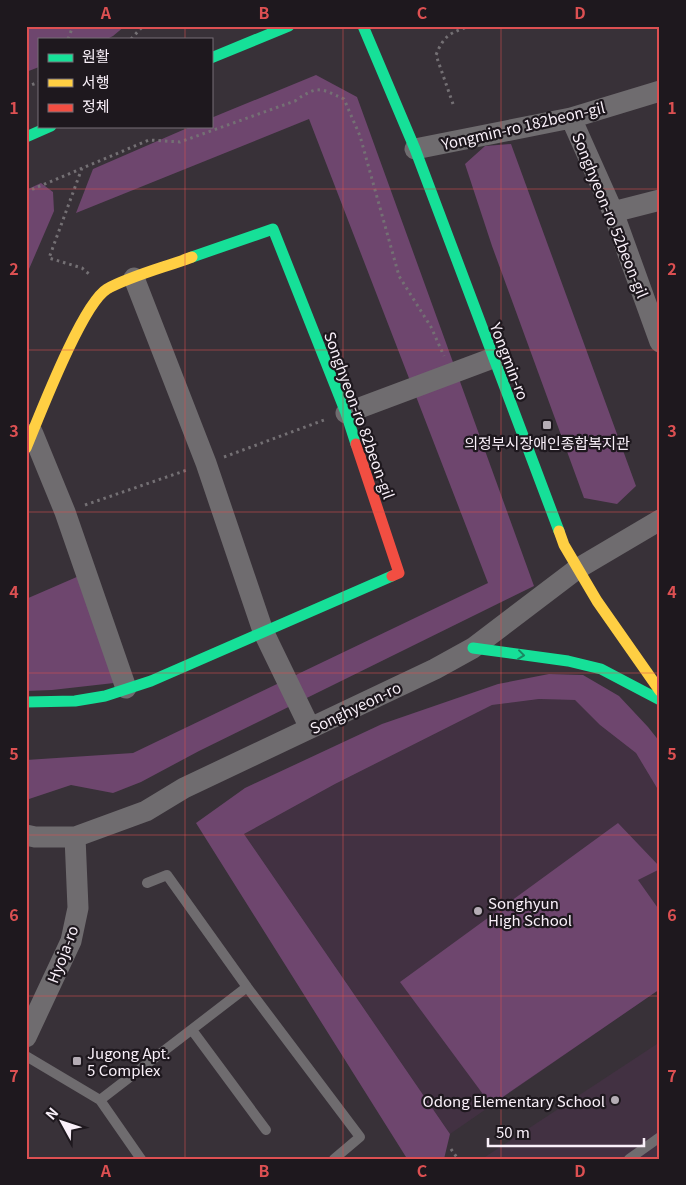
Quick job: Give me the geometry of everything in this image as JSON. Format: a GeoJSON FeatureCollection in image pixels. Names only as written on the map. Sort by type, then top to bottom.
{"type":"FeatureCollection","features":[{"type":"Feature","properties":{"kind":"street"},"geometry":{"type":"LineString","coordinates":[[212,58],[289,26]]}},
{"type":"Feature","properties":{"kind":"street","name":"Yongmin-ro"},"geometry":{"type":"LineString","coordinates":[[362,26],[415,149],[564,545],[577,569],[629,650],[660,691]]}},
{"type":"Feature","properties":{"kind":"street","name":"Yongmin-ro 182beon-gil"},"geometry":{"type":"LineString","coordinates":[[415,149],[571,118],[660,91]]}},
{"type":"Feature","properties":{"kind":"street","name":"Songhyeon-ro 52beon-gil"},"geometry":{"type":"LineString","coordinates":[[571,118],[612,212],[660,342]]}},
{"type":"Feature","properties":{"kind":"street"},"geometry":{"type":"LineString","coordinates":[[26,138],[47,128]]}},
{"type":"Feature","properties":{"kind":"street"},"geometry":{"type":"LineString","coordinates":[[612,212],[660,200]]}},
{"type":"Feature","properties":{"kind":"street","name":"Songhyeon-ro 82beon-gil"},"geometry":{"type":"LineString","coordinates":[[26,702],[75,701],[106,696],[151,681],[399,573],[346,412],[273,229],[105,290],[88,312],[56,375],[30,441]]}},
{"type":"Feature","properties":{"kind":"street"},"geometry":{"type":"LineString","coordinates":[[134,278],[206,463],[264,631],[310,728]]}},
{"type":"Feature","properties":{"kind":"street"},"geometry":{"type":"LineString","coordinates":[[346,412],[493,358]]}},
{"type":"Feature","properties":{"kind":"street"},"geometry":{"type":"LineString","coordinates":[[30,441],[65,512],[126,688]]}},
{"type":"Feature","properties":{"kind":"street","name":"Songhyeon-ro"},"geometry":{"type":"LineString","coordinates":[[26,835],[35,837],[75,837],[146,810],[184,788],[435,669],[473,648],[577,569],[660,520]]}},
{"type":"Feature","properties":{"kind":"street"},"geometry":{"type":"LineString","coordinates":[[473,648],[568,661],[601,669],[660,700]]}},
{"type":"Feature","properties":{"kind":"street","name":"Hyoja-ro"},"geometry":{"type":"LineString","coordinates":[[26,1037],[73,932],[78,908],[75,837]]}},
{"type":"Feature","properties":{"kind":"lane"},"geometry":{"type":"LineString","coordinates":[[148,883],[167,875],[247,988],[360,1137],[334,1159]]}},
{"type":"Feature","properties":{"kind":"lane"},"geometry":{"type":"LineString","coordinates":[[100,1100],[247,988]]}},
{"type":"Feature","properties":{"kind":"lane"},"geometry":{"type":"LineString","coordinates":[[192,1030],[266,1130]]}},
{"type":"Feature","properties":{"kind":"lane"},"geometry":{"type":"LineString","coordinates":[[26,1056],[100,1100],[141,1159]]}},
{"type":"Feature","properties":{"kind":"lane"},"geometry":{"type":"LineString","coordinates":[[629,1159],[660,1137]]}},
{"type":"Feature","properties":{"kind":"path"},"geometry":{"type":"LineString","coordinates":[[68,38],[73,26]]}},
{"type":"Feature","properties":{"kind":"path"},"geometry":{"type":"LineString","coordinates":[[131,38],[143,26]]}},
{"type":"Feature","properties":{"kind":"path"},"geometry":{"type":"LineString","coordinates":[[453,104],[436,55],[441,42],[450,32],[470,26]]}},
{"type":"Feature","properties":{"kind":"path"},"geometry":{"type":"LineString","coordinates":[[26,87],[38,82]]}},
{"type":"Feature","properties":{"kind":"path"},"geometry":{"type":"LineString","coordinates":[[26,192],[150,140],[180,142],[295,101],[310,91],[323,89],[344,99],[360,136],[399,276],[431,327],[444,355],[444,362]]}},
{"type":"Feature","properties":{"kind":"path"},"geometry":{"type":"LineString","coordinates":[[82,168],[48,258],[82,268],[105,290]]}},
{"type":"Feature","properties":{"kind":"path"},"geometry":{"type":"LineString","coordinates":[[451,1149],[458,1159]]}},
{"type":"Feature","properties":{"kind":"shaded area"},"geometry":{"type":"Polygon","coordinates":[[[26,26],[125,26],[109,38],[38,38],[38,67],[26,72],[26,26]]]}},
{"type":"Feature","properties":{"kind":"shaded area"},"geometry":{"type":"Polygon","coordinates":[[[316,75],[357,97],[534,586],[199,751],[141,782],[113,793],[71,785],[26,800],[26,760],[133,753],[488,583],[309,119],[76,213],[93,169],[187,128],[212,128],[212,118],[316,75]]]}},
{"type":"Feature","properties":{"kind":"shaded area"},"geometry":{"type":"Polygon","coordinates":[[[511,144],[636,486],[617,504],[584,498],[492,246],[465,164],[485,146],[511,144]]]}},
{"type":"Feature","properties":{"kind":"shaded area"},"geometry":{"type":"Polygon","coordinates":[[[41,183],[53,192],[54,211],[26,276],[26,190],[41,183]]]}},
{"type":"Feature","properties":{"kind":"shaded area"},"geometry":{"type":"Polygon","coordinates":[[[79,576],[114,683],[26,691],[26,599],[79,576]]]}},
{"type":"Feature","properties":{"kind":"shaded area"},"geometry":{"type":"Polygon","coordinates":[[[549,674],[583,675],[619,696],[648,727],[660,742],[660,793],[636,753],[600,725],[575,700],[539,699],[492,705],[335,784],[244,834],[450,1134],[444,1159],[405,1159],[406,1157],[196,823],[245,788],[382,724],[498,684],[549,674]]]}},
{"type":"Feature","properties":{"kind":"shaded area","name":"Songhyun High School"},"geometry":{"type":"Polygon","coordinates":[[[539,699],[575,700],[600,725],[636,753],[660,793],[660,989],[450,1134],[244,834],[335,784],[492,705],[539,699]]]}},
{"type":"Feature","properties":{"kind":"shaded area"},"geometry":{"type":"Polygon","coordinates":[[[618,823],[660,867],[660,869],[638,880],[660,911],[660,989],[491,1105],[400,982],[618,823]]]}},
{"type":"Feature","properties":{"kind":"shaded area","name":"Odong Elementary School"},"geometry":{"type":"Polygon","coordinates":[[[660,1042],[660,1159],[482,1159],[660,1042]]]}},
{"type":"Feature","properties":{"kind":"traffic: fast"},"geometry":{"type":"LineString","coordinates":[[212,58],[289,26]]}},
{"type":"Feature","properties":{"kind":"traffic: fast"},"geometry":{"type":"LineString","coordinates":[[363,26],[415,149],[559,531]]}},
{"type":"Feature","properties":{"kind":"traffic: fast"},"geometry":{"type":"LineString","coordinates":[[26,137],[46,128]]}},
{"type":"Feature","properties":{"kind":"traffic: fast"},"geometry":{"type":"LineString","coordinates":[[192,257],[273,229],[346,413],[356,444]]}},
{"type":"Feature","properties":{"kind":"traffic: fast"},"geometry":{"type":"LineString","coordinates":[[26,702],[75,701],[105,696],[151,681],[392,576]]}},
{"type":"Feature","properties":{"kind":"traffic: fast"},"geometry":{"type":"LineString","coordinates":[[473,648],[568,661],[601,669],[660,700]]}},
{"type":"Feature","properties":{"kind":"traffic: slow"},"geometry":{"type":"LineString","coordinates":[[26,448],[62,362],[97,299],[107,289],[116,284],[192,257]]}},
{"type":"Feature","properties":{"kind":"traffic: slow"},"geometry":{"type":"LineString","coordinates":[[559,531],[564,545],[597,601],[660,691]]}},
{"type":"Feature","properties":{"kind":"traffic: jam"},"geometry":{"type":"LineString","coordinates":[[356,444],[399,573],[392,576]]}},
{"type":"Feature","properties":{"kind":"place","name":"의정부시장애인종합복지관"},"geometry":{"type":"Point","coordinates":[547,425]}},
{"type":"Feature","properties":{"kind":"place","name":"Songhyun High School"},"geometry":{"type":"Point","coordinates":[478,911]}},
{"type":"Feature","properties":{"kind":"place","name":"Jugong Apt. 5 Complex"},"geometry":{"type":"Point","coordinates":[77,1061]}},
{"type":"Feature","properties":{"kind":"place","name":"Odong Elementary School"},"geometry":{"type":"Point","coordinates":[615,1100]}}]}
